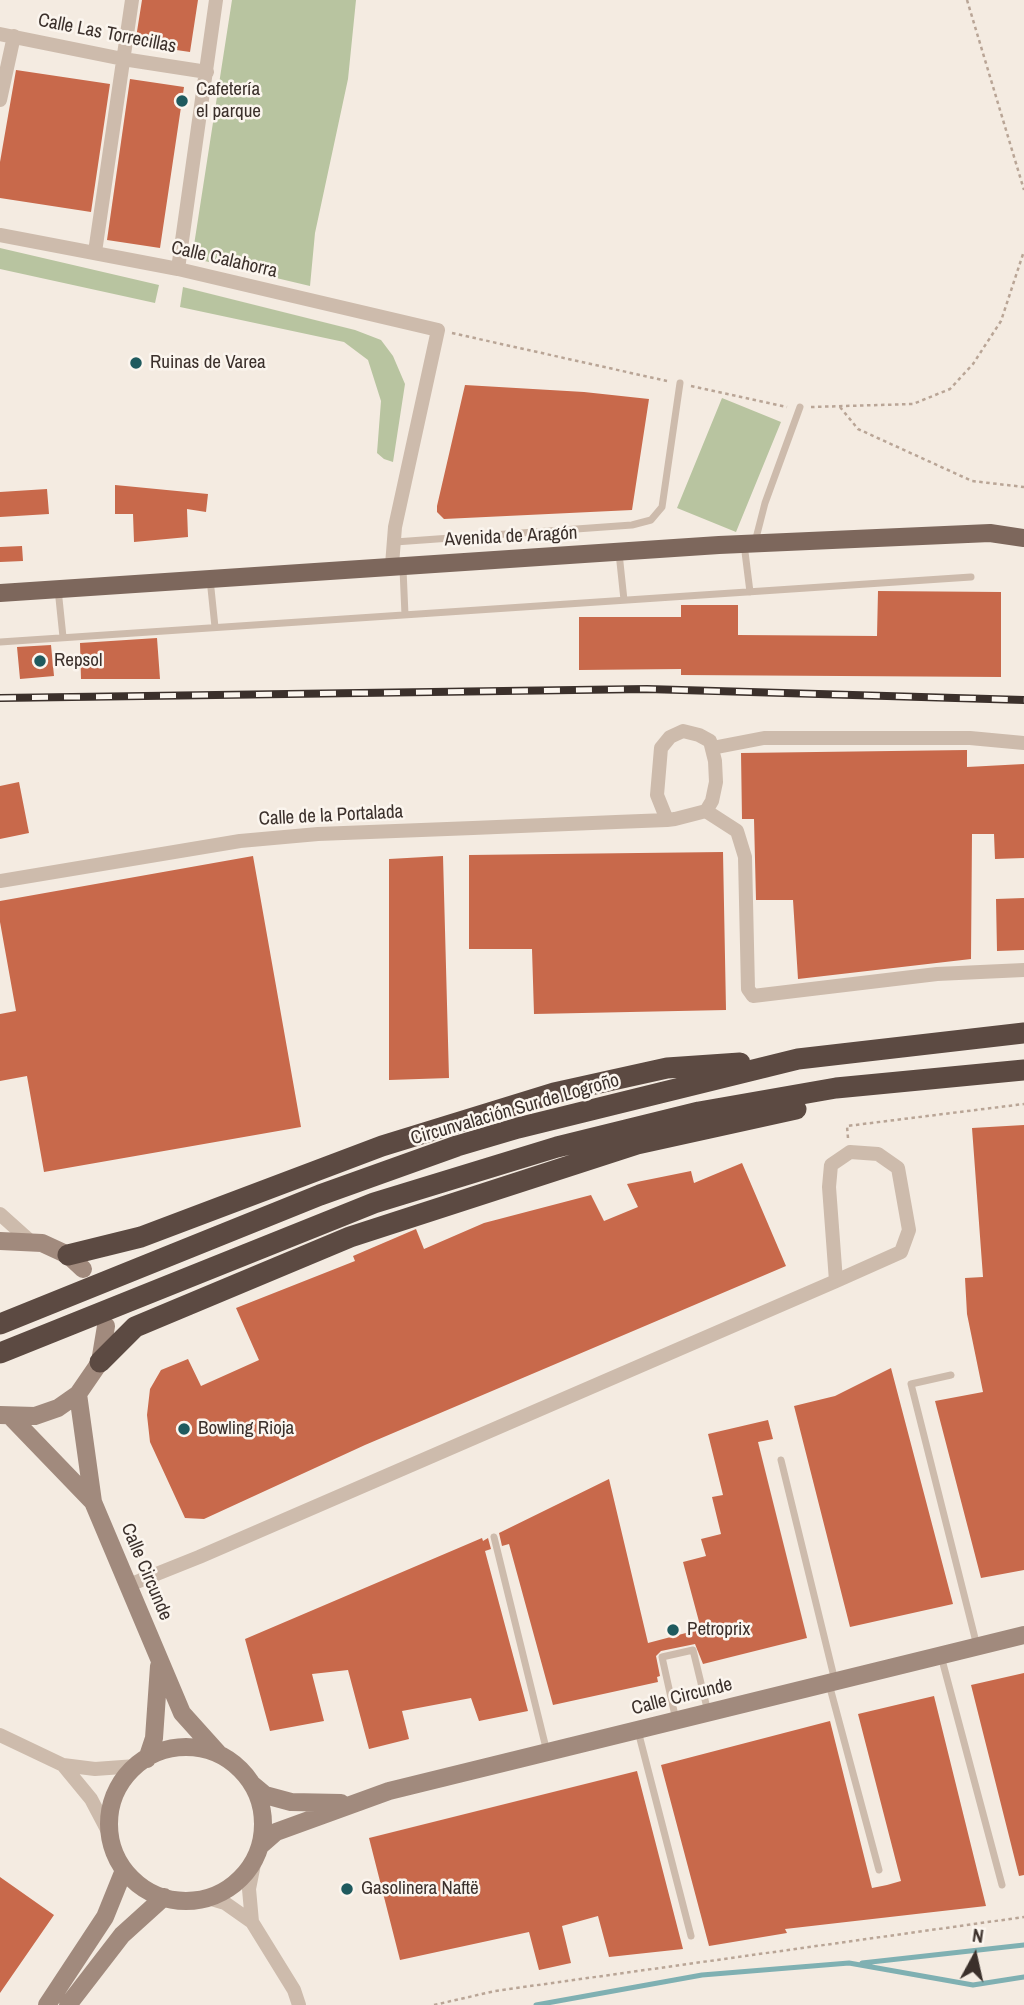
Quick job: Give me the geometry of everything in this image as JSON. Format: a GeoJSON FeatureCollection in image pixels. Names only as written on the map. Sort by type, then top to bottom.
{"type":"FeatureCollection","features":[{"type":"Feature","properties":{"kind":"highway","name":"Circunvalación Sur de Logroño"},"geometry":{"type":"LineString","coordinates":[[0,1324],[320,1195],[457,1146],[798,1059],[1024,1033]]}},
{"type":"Feature","properties":{"kind":"highway"},"geometry":{"type":"LineString","coordinates":[[76,1262],[382,1146],[554,1093],[667,1068],[798,1059]]}},
{"type":"Feature","properties":{"kind":"highway"},"geometry":{"type":"LineString","coordinates":[[0,1353],[374,1203],[628,1127],[836,1088],[1024,1070]]}},
{"type":"Feature","properties":{"kind":"highway"},"geometry":{"type":"LineString","coordinates":[[100,1362],[135,1327],[350,1237],[637,1144],[908,1082]]}},
{"type":"Feature","properties":{"kind":"main road","name":"Avenida de Aragón"},"geometry":{"type":"LineString","coordinates":[[0,593],[750,543],[990,533],[1024,538]]}},
{"type":"Feature","properties":{"kind":"main road"},"geometry":{"type":"LineString","coordinates":[[0,1241],[29,1241],[76,1262]]}},
{"type":"Feature","properties":{"kind":"main road"},"geometry":{"type":"LineString","coordinates":[[5,1416],[46,1412],[78,1394],[100,1362],[106,1326]]}},
{"type":"Feature","properties":{"kind":"main road","name":"Calle Circunde"},"geometry":{"type":"LineString","coordinates":[[78,1394],[93,1502],[182,1713],[220,1755]]}},
{"type":"Feature","properties":{"kind":"main road","name":"Calle Circunde"},"geometry":{"type":"LineString","coordinates":[[5,1416],[93,1502]]}},
{"type":"Feature","properties":{"kind":"main road","name":"Calle Circunde"},"geometry":{"type":"LineString","coordinates":[[258,1853],[276,1832],[351,1803],[1024,1635]]}},
{"type":"Feature","properties":{"kind":"main road","name":"Calle Circunde"},"geometry":{"type":"LineString","coordinates":[[141,1762],[154,1738],[159,1659]]}},
{"type":"Feature","properties":{"kind":"main road"},"geometry":{"type":"LineString","coordinates":[[176,1748],[198,1748],[220,1755],[239,1767],[253,1784],[261,1804],[264,1825],[258,1853],[243,1876],[227,1889],[208,1898],[186,1901],[164,1897],[142,1886],[124,1870],[111,1837],[109,1821],[115,1795],[125,1777],[141,1762],[176,1748]]}},
{"type":"Feature","properties":{"kind":"main road","name":"Calle Circunde"},"geometry":{"type":"LineString","coordinates":[[253,1784],[265,1795],[291,1802],[351,1803]]}},
{"type":"Feature","properties":{"kind":"main road"},"geometry":{"type":"LineString","coordinates":[[47,2005],[105,1917],[124,1870]]}},
{"type":"Feature","properties":{"kind":"main road"},"geometry":{"type":"LineString","coordinates":[[68,2005],[122,1935],[164,1897]]}},
{"type":"Feature","properties":{"kind":"street"},"geometry":{"type":"LineString","coordinates":[[95,252],[132,0]]}},
{"type":"Feature","properties":{"kind":"street"},"geometry":{"type":"LineString","coordinates":[[178,269],[208,72],[216,0]]}},
{"type":"Feature","properties":{"kind":"street"},"geometry":{"type":"LineString","coordinates":[[0,100],[7,35]]}},
{"type":"Feature","properties":{"kind":"street","name":"Calle Las Torrecillas"},"geometry":{"type":"LineString","coordinates":[[7,35],[123,59],[208,72]]}},
{"type":"Feature","properties":{"kind":"street","name":"Calle Calahorra"},"geometry":{"type":"LineString","coordinates":[[0,235],[178,269],[438,330]]}},
{"type":"Feature","properties":{"kind":"street"},"geometry":{"type":"LineString","coordinates":[[397,565],[394,542],[438,330]]}},
{"type":"Feature","properties":{"kind":"street"},"geometry":{"type":"LineString","coordinates":[[667,820],[657,795],[661,748],[670,737],[683,731],[710,741],[716,782],[712,801],[706,811],[737,831],[745,857],[747,989],[753,996],[937,974],[1024,970]]}},
{"type":"Feature","properties":{"kind":"street"},"geometry":{"type":"LineString","coordinates":[[712,748],[764,738],[970,738],[1024,743]]}},
{"type":"Feature","properties":{"kind":"street","name":"Calle de la Portalada"},"geometry":{"type":"LineString","coordinates":[[0,881],[151,853],[253,839],[667,820],[706,811]]}},
{"type":"Feature","properties":{"kind":"street"},"geometry":{"type":"LineString","coordinates":[[129,1585],[901,1252],[909,1230],[898,1168],[878,1154],[850,1152],[831,1165],[829,1187],[836,1280]]}},
{"type":"Feature","properties":{"kind":"street"},"geometry":{"type":"LineString","coordinates":[[0,1214],[29,1241]]}},
{"type":"Feature","properties":{"kind":"street"},"geometry":{"type":"LineString","coordinates":[[0,1735],[63,1765],[94,1769],[141,1762]]}},
{"type":"Feature","properties":{"kind":"street"},"geometry":{"type":"LineString","coordinates":[[63,1765],[91,1799],[111,1837]]}},
{"type":"Feature","properties":{"kind":"street"},"geometry":{"type":"LineString","coordinates":[[252,1922],[249,1889],[258,1853]]}},
{"type":"Feature","properties":{"kind":"street"},"geometry":{"type":"LineString","coordinates":[[208,1898],[225,1903],[252,1922],[282,1969],[299,2005]]}},
{"type":"Feature","properties":{"kind":"lane"},"geometry":{"type":"LineString","coordinates":[[394,542],[632,525],[651,520],[662,508],[680,383]]}},
{"type":"Feature","properties":{"kind":"lane"},"geometry":{"type":"LineString","coordinates":[[750,592],[750,543],[800,407]]}},
{"type":"Feature","properties":{"kind":"lane"},"geometry":{"type":"LineString","coordinates":[[619,553],[624,600]]}},
{"type":"Feature","properties":{"kind":"lane"},"geometry":{"type":"LineString","coordinates":[[397,565],[405,615]]}},
{"type":"Feature","properties":{"kind":"lane"},"geometry":{"type":"LineString","coordinates":[[0,642],[971,577]]}},
{"type":"Feature","properties":{"kind":"lane"},"geometry":{"type":"LineString","coordinates":[[209,578],[215,627]]}},
{"type":"Feature","properties":{"kind":"lane"},"geometry":{"type":"LineString","coordinates":[[58,589],[63,637]]}},
{"type":"Feature","properties":{"kind":"lane"},"geometry":{"type":"LineString","coordinates":[[951,1375],[911,1384],[977,1646]]}},
{"type":"Feature","properties":{"kind":"lane"},"geometry":{"type":"LineString","coordinates":[[781,1460],[879,1870]]}},
{"type":"Feature","properties":{"kind":"lane"},"geometry":{"type":"LineString","coordinates":[[494,1537],[547,1752]]}},
{"type":"Feature","properties":{"kind":"lane"},"geometry":{"type":"LineString","coordinates":[[677,1720],[662,1657],[693,1650],[708,1713]]}},
{"type":"Feature","properties":{"kind":"lane"},"geometry":{"type":"LineString","coordinates":[[941,1655],[1002,1885]]}},
{"type":"Feature","properties":{"kind":"lane"},"geometry":{"type":"LineString","coordinates":[[638,1730],[691,1936]]}},
{"type":"Feature","properties":{"kind":"path"},"geometry":{"type":"LineString","coordinates":[[967,0],[1024,190]]}},
{"type":"Feature","properties":{"kind":"path"},"geometry":{"type":"LineString","coordinates":[[438,330],[785,407],[912,404],[950,388],[973,364],[1001,321],[1024,251]]}},
{"type":"Feature","properties":{"kind":"path"},"geometry":{"type":"LineString","coordinates":[[841,407],[858,429],[971,481],[1024,487]]}},
{"type":"Feature","properties":{"kind":"path"},"geometry":{"type":"LineString","coordinates":[[850,1152],[847,1126],[1024,1104]]}},
{"type":"Feature","properties":{"kind":"path"},"geometry":{"type":"LineString","coordinates":[[434,2005],[495,1991],[1024,1917]]}},
{"type":"Feature","properties":{"kind":"green space"},"geometry":{"type":"Polygon","coordinates":[[[232,0],[356,0],[348,79],[315,233],[310,286],[192,258],[232,0]]]}},
{"type":"Feature","properties":{"kind":"green space"},"geometry":{"type":"Polygon","coordinates":[[[0,248],[159,285],[155,303],[0,269],[0,248]]]}},
{"type":"Feature","properties":{"kind":"green space"},"geometry":{"type":"Polygon","coordinates":[[[183,287],[355,330],[381,340],[393,356],[405,384],[393,462],[377,453],[381,401],[368,360],[344,342],[180,307],[183,287]]]}},
{"type":"Feature","properties":{"kind":"green space"},"geometry":{"type":"Polygon","coordinates":[[[722,398],[781,422],[736,532],[677,508],[722,398]]]}},
{"type":"Feature","properties":{"kind":"building"},"geometry":{"type":"Polygon","coordinates":[[[142,0],[198,0],[190,52],[135,44],[142,0]]]}},
{"type":"Feature","properties":{"kind":"building"},"geometry":{"type":"Polygon","coordinates":[[[16,70],[110,84],[91,212],[0,198],[0,162],[16,70]]]}},
{"type":"Feature","properties":{"kind":"building"},"geometry":{"type":"Polygon","coordinates":[[[130,79],[184,87],[160,248],[107,240],[130,79]]]}},
{"type":"Feature","properties":{"kind":"building"},"geometry":{"type":"Polygon","coordinates":[[[465,385],[649,399],[632,510],[444,519],[437,512],[437,506],[465,385]]]}},
{"type":"Feature","properties":{"kind":"building"},"geometry":{"type":"Polygon","coordinates":[[[115,485],[208,494],[206,512],[187,509],[188,537],[134,542],[133,514],[115,514],[115,485]]]}},
{"type":"Feature","properties":{"kind":"building"},"geometry":{"type":"Polygon","coordinates":[[[47,489],[49,514],[0,517],[0,492],[47,489]]]}},
{"type":"Feature","properties":{"kind":"building"},"geometry":{"type":"Polygon","coordinates":[[[22,546],[23,561],[0,562],[0,547],[22,546]]]}},
{"type":"Feature","properties":{"kind":"building"},"geometry":{"type":"Polygon","coordinates":[[[878,591],[1001,592],[1001,677],[681,675],[681,669],[579,670],[579,617],[681,617],[681,605],[738,605],[738,635],[877,636],[878,591]]]}},
{"type":"Feature","properties":{"kind":"building"},"geometry":{"type":"Polygon","coordinates":[[[157,638],[160,679],[81,679],[80,643],[157,638]]]}},
{"type":"Feature","properties":{"kind":"building"},"geometry":{"type":"Polygon","coordinates":[[[51,645],[54,676],[20,679],[17,647],[51,645]]]}},
{"type":"Feature","properties":{"kind":"building"},"geometry":{"type":"Polygon","coordinates":[[[967,750],[967,767],[1024,764],[1024,858],[995,859],[994,834],[972,834],[971,959],[798,979],[793,900],[756,900],[754,819],[742,819],[741,753],[967,750]]]}},
{"type":"Feature","properties":{"kind":"building"},"geometry":{"type":"Polygon","coordinates":[[[19,782],[29,833],[0,839],[0,786],[19,782]]]}},
{"type":"Feature","properties":{"kind":"building"},"geometry":{"type":"Polygon","coordinates":[[[723,852],[726,1010],[534,1014],[532,949],[469,949],[469,855],[723,852]]]}},
{"type":"Feature","properties":{"kind":"building"},"geometry":{"type":"Polygon","coordinates":[[[253,856],[301,1127],[44,1172],[27,1076],[0,1081],[0,1014],[16,1011],[0,922],[0,901],[253,856]]]}},
{"type":"Feature","properties":{"kind":"building"},"geometry":{"type":"Polygon","coordinates":[[[443,856],[449,1078],[389,1080],[389,859],[443,856]]]}},
{"type":"Feature","properties":{"kind":"building"},"geometry":{"type":"Polygon","coordinates":[[[1024,898],[1024,950],[997,951],[996,899],[1024,898]]]}},
{"type":"Feature","properties":{"kind":"building"},"geometry":{"type":"Polygon","coordinates":[[[1024,1125],[1024,1570],[981,1578],[935,1401],[983,1392],[967,1314],[965,1278],[983,1277],[972,1128],[1024,1125]]]}},
{"type":"Feature","properties":{"kind":"building"},"geometry":{"type":"Polygon","coordinates":[[[742,1163],[786,1266],[365,1445],[204,1519],[185,1518],[150,1442],[147,1415],[150,1389],[161,1370],[188,1359],[201,1386],[259,1360],[236,1308],[355,1261],[353,1256],[416,1229],[424,1249],[484,1223],[591,1195],[604,1221],[638,1207],[627,1184],[691,1171],[694,1183],[742,1163]]]}},
{"type":"Feature","properties":{"kind":"building"},"geometry":{"type":"Polygon","coordinates":[[[891,1368],[953,1604],[850,1627],[794,1406],[835,1396],[891,1368]]]}},
{"type":"Feature","properties":{"kind":"building"},"geometry":{"type":"Polygon","coordinates":[[[768,1420],[773,1439],[758,1442],[807,1638],[703,1664],[695,1644],[661,1651],[656,1656],[660,1676],[657,1677],[658,1682],[553,1705],[509,1544],[502,1546],[499,1533],[609,1479],[648,1643],[701,1629],[683,1562],[706,1556],[701,1539],[721,1534],[712,1497],[723,1495],[708,1434],[768,1420]]]}},
{"type":"Feature","properties":{"kind":"building"},"geometry":{"type":"Polygon","coordinates":[[[482,1538],[483,1541],[488,1538],[491,1549],[485,1551],[528,1711],[479,1721],[471,1698],[402,1711],[409,1739],[369,1749],[348,1670],[312,1674],[324,1721],[270,1731],[245,1639],[482,1538]]]}},
{"type":"Feature","properties":{"kind":"building"},"geometry":{"type":"Polygon","coordinates":[[[1024,1673],[1024,1875],[1019,1876],[971,1685],[1024,1673]]]}},
{"type":"Feature","properties":{"kind":"building"},"geometry":{"type":"Polygon","coordinates":[[[934,1696],[986,1906],[785,1929],[787,1933],[709,1946],[661,1765],[830,1721],[872,1888],[887,1885],[901,1881],[858,1714],[934,1696]]]}},
{"type":"Feature","properties":{"kind":"building"},"geometry":{"type":"Polygon","coordinates":[[[637,1771],[683,1949],[609,1957],[598,1916],[562,1926],[571,1963],[539,1970],[529,1932],[400,1960],[369,1838],[637,1771]]]}},
{"type":"Feature","properties":{"kind":"building"},"geometry":{"type":"Polygon","coordinates":[[[0,1877],[54,1915],[0,1993],[0,1877]]]}},
{"type":"Feature","properties":{"kind":"waterway"},"geometry":{"type":"LineString","coordinates":[[862,1963],[1024,1945]]}},
{"type":"Feature","properties":{"kind":"waterway"},"geometry":{"type":"LineString","coordinates":[[536,2005],[702,1975],[849,1963],[973,1985],[1024,1977]]}},
{"type":"Feature","properties":{"kind":"railway"},"geometry":{"type":"LineString","coordinates":[[0,698],[647,689],[1024,700]]}},
{"type":"Feature","properties":{"kind":"place","name":"Cafetería el parque"},"geometry":{"type":"Point","coordinates":[182,101]}},
{"type":"Feature","properties":{"kind":"place","name":"Ruinas de Varea"},"geometry":{"type":"Point","coordinates":[136,363]}},
{"type":"Feature","properties":{"kind":"place","name":"Repsol"},"geometry":{"type":"Point","coordinates":[40,661]}},
{"type":"Feature","properties":{"kind":"place","name":"Bowling Rioja"},"geometry":{"type":"Point","coordinates":[184,1429]}},
{"type":"Feature","properties":{"kind":"place","name":"Petroprix"},"geometry":{"type":"Point","coordinates":[673,1630]}},
{"type":"Feature","properties":{"kind":"place","name":"Gasolinera Naftë"},"geometry":{"type":"Point","coordinates":[347,1889]}}]}
